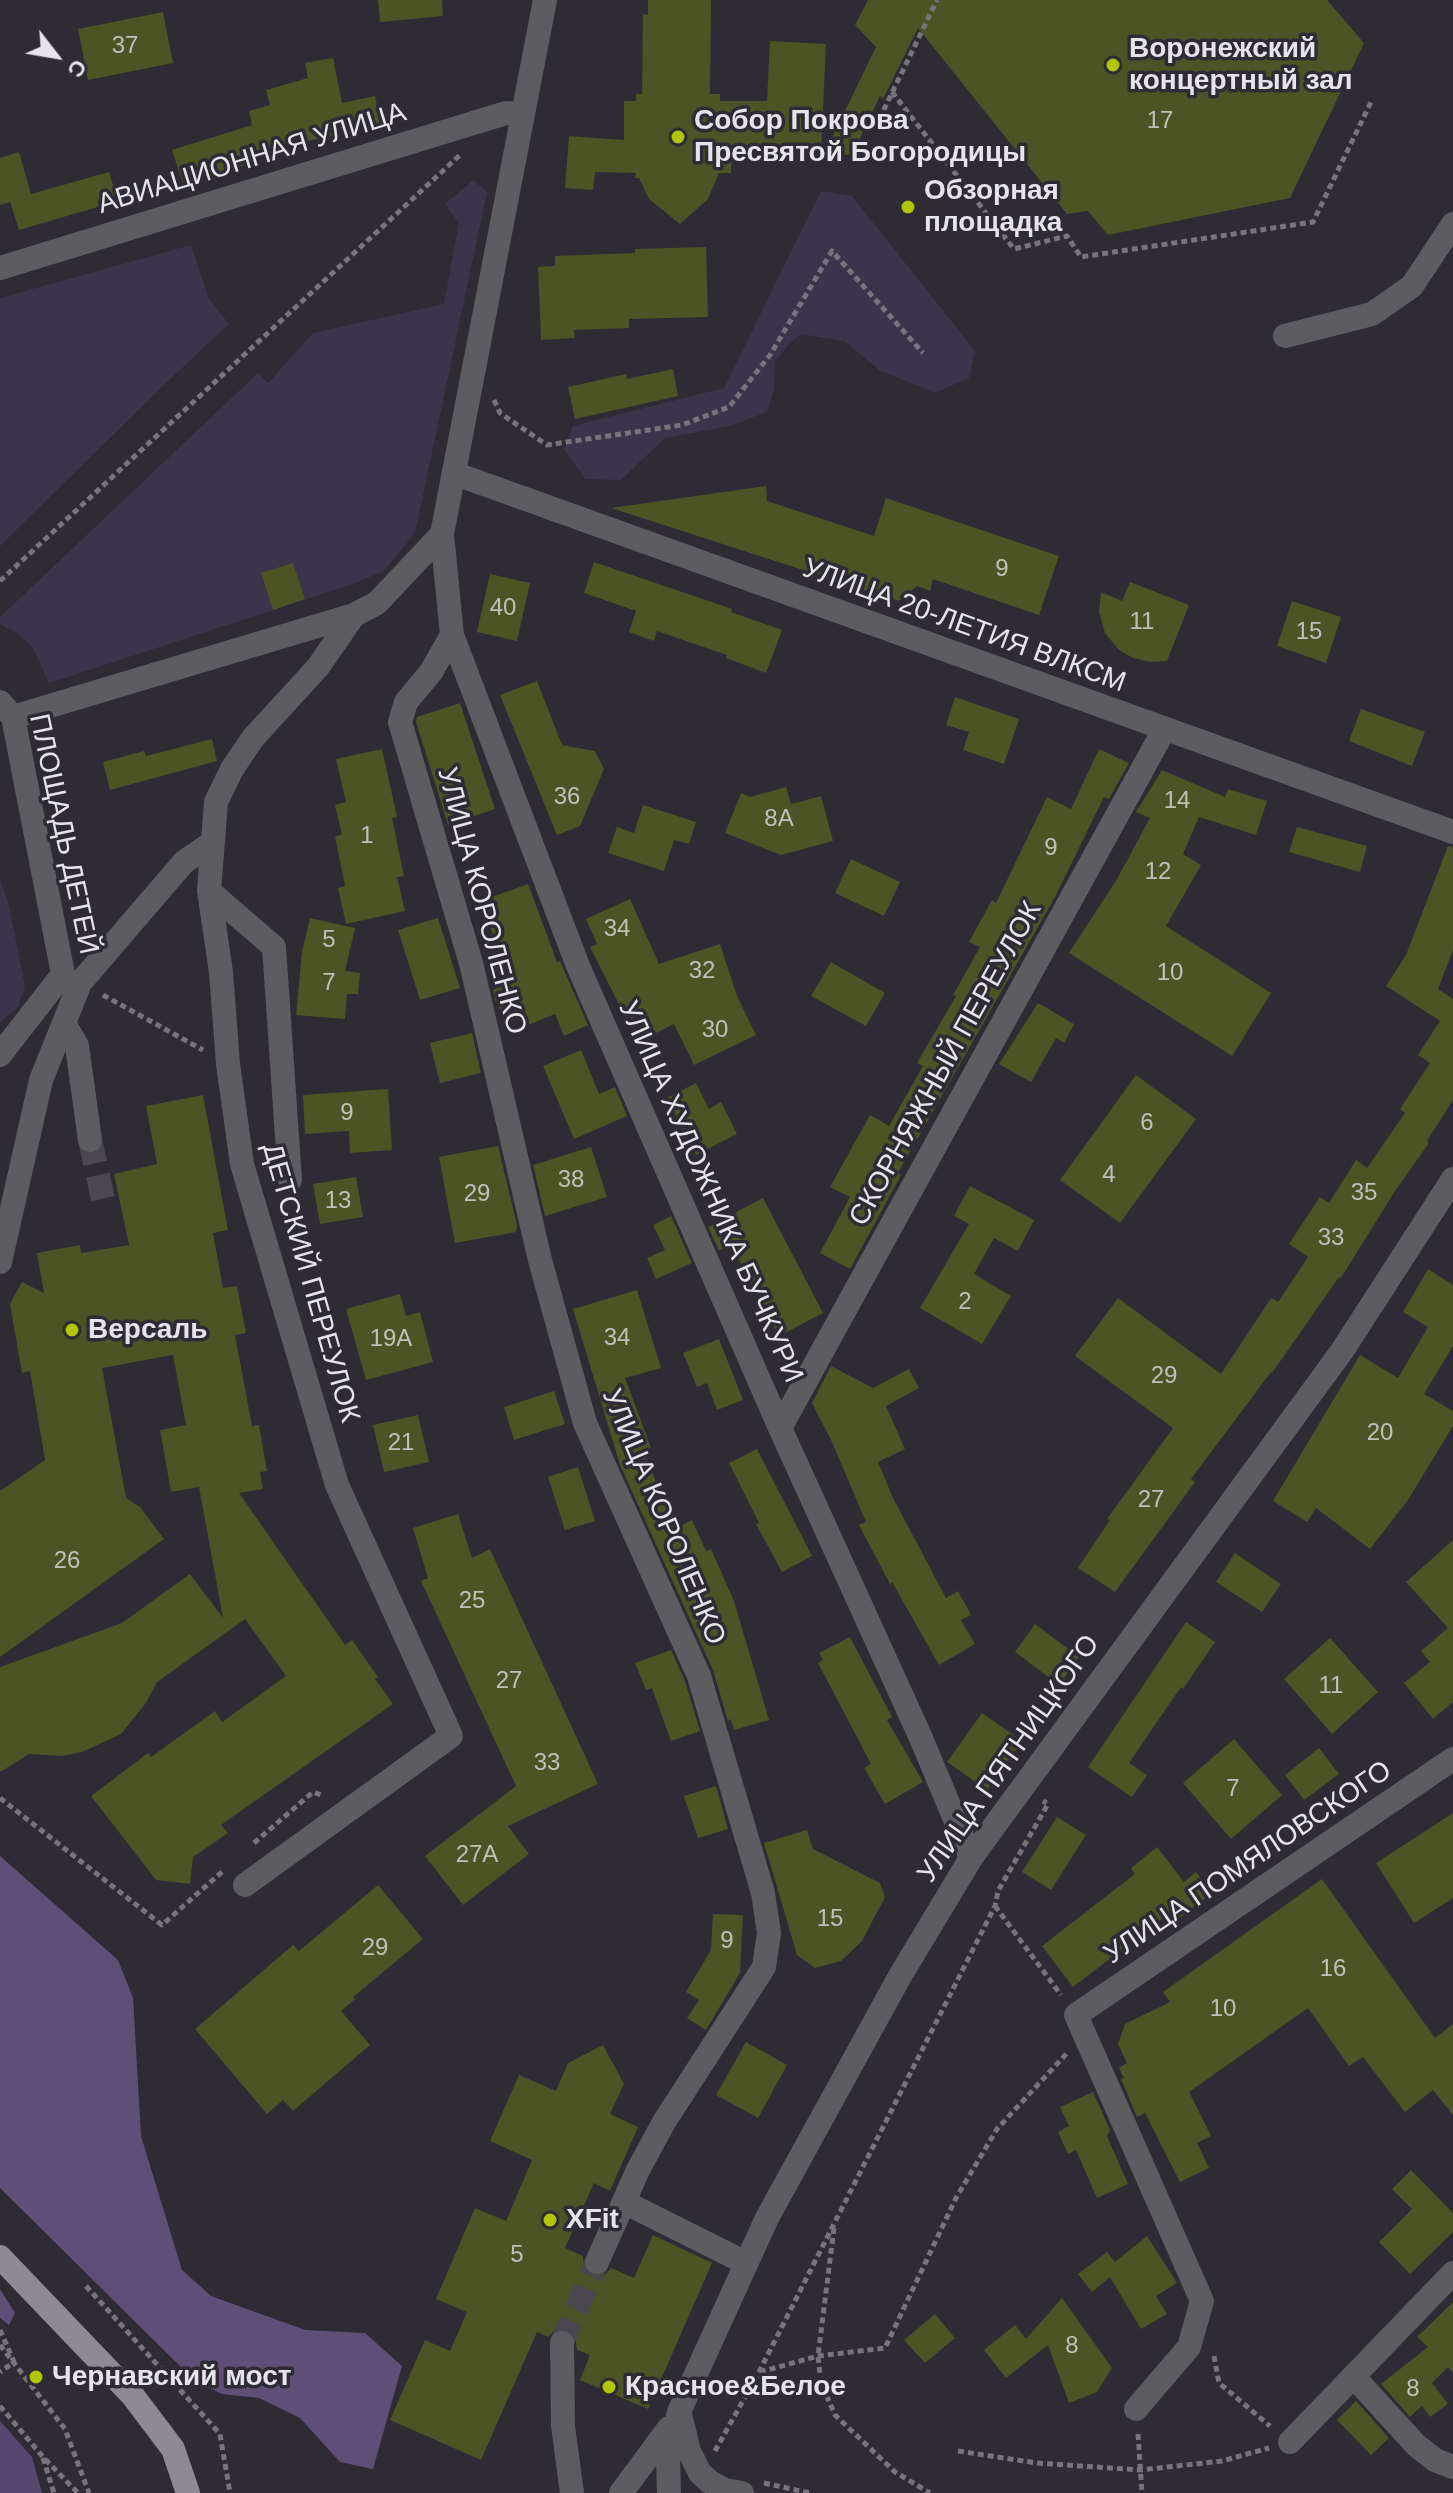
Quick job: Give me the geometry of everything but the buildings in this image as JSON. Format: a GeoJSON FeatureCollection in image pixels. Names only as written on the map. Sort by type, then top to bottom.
{"type":"FeatureCollection","features":[{"type":"Feature","properties":{"kind":"main road"},"geometry":{"type":"LineString","coordinates":[[0,2257],[133,2396],[173,2449],[188,2493]]}},
{"type":"Feature","properties":{"kind":"street"},"geometry":{"type":"LineString","coordinates":[[6,710],[354,615],[377,603],[442,534],[545,0]]}},
{"type":"Feature","properties":{"kind":"street","name":"АВИАЦИОННАЯ УЛИЦА"},"geometry":{"type":"LineString","coordinates":[[0,268],[506,113],[522,114]]}},
{"type":"Feature","properties":{"kind":"street"},"geometry":{"type":"LineString","coordinates":[[1285,336],[1372,314],[1412,286],[1453,224]]}},
{"type":"Feature","properties":{"kind":"street","name":"УЛИЦА 20-ЛЕТИЯ ВЛКСМ"},"geometry":{"type":"LineString","coordinates":[[456,474],[1453,832]]}},
{"type":"Feature","properties":{"kind":"street","name":"УЛИЦА ХУДОЖНИКА БУЧКУРИ"},"geometry":{"type":"LineString","coordinates":[[442,534],[452,635],[578,966],[780,1428],[921,1738],[971,1858]]}},
{"type":"Feature","properties":{"kind":"street","name":"ДЕТСКИЙ ПЕРЕУЛОК"},"geometry":{"type":"LineString","coordinates":[[245,1885],[451,1736],[337,1485],[242,1164],[209,891],[216,802],[232,769],[253,738],[318,667],[354,615]]}},
{"type":"Feature","properties":{"kind":"street","name":"УЛИЦА КОРОЛЕНКО"},"geometry":{"type":"LineString","coordinates":[[452,635],[431,672],[406,702],[400,722],[471,963],[540,1260],[585,1423],[699,1676],[763,1893],[769,1933],[764,1967],[664,2122],[597,2262]]}},
{"type":"Feature","properties":{"kind":"street","name":"ПЛОЩАДЬ ДЕТЕЙ"},"geometry":{"type":"LineString","coordinates":[[0,1055],[63,974],[6,710]]}},
{"type":"Feature","properties":{"kind":"street","name":"СКОРНЯЖНЫЙ ПЕРЕУЛОК"},"geometry":{"type":"LineString","coordinates":[[780,1428],[1164,730]]}},
{"type":"Feature","properties":{"kind":"street"},"geometry":{"type":"LineString","coordinates":[[0,1262],[41,1080],[80,983],[184,862],[213,842]]}},
{"type":"Feature","properties":{"kind":"street"},"geometry":{"type":"LineString","coordinates":[[209,891],[274,947],[290,1180]]}},
{"type":"Feature","properties":{"kind":"street"},"geometry":{"type":"LineString","coordinates":[[64,1023],[77,1046],[90,1140]]}},
{"type":"Feature","properties":{"kind":"street","name":"УЛИЦА ПЯТНИЦКОГО"},"geometry":{"type":"LineString","coordinates":[[679,2412],[767,2218],[900,1976],[971,1858],[1342,1351],[1453,1179]]}},
{"type":"Feature","properties":{"kind":"street","name":"УЛИЦА ПОМЯЛОВСКОГО"},"geometry":{"type":"LineString","coordinates":[[1076,2015],[1453,1759]]}},
{"type":"Feature","properties":{"kind":"street"},"geometry":{"type":"LineString","coordinates":[[1076,2015],[1202,2301],[1189,2347],[1136,2409]]}},
{"type":"Feature","properties":{"kind":"street"},"geometry":{"type":"LineString","coordinates":[[624,2202],[746,2263]]}},
{"type":"Feature","properties":{"kind":"street"},"geometry":{"type":"LineString","coordinates":[[1290,2442],[1453,2273]]}},
{"type":"Feature","properties":{"kind":"street"},"geometry":{"type":"LineString","coordinates":[[562,2343],[563,2426],[572,2493]]}},
{"type":"Feature","properties":{"kind":"street"},"geometry":{"type":"LineString","coordinates":[[1354,2377],[1416,2445],[1435,2460],[1453,2467]]}},
{"type":"Feature","properties":{"kind":"street"},"geometry":{"type":"LineString","coordinates":[[679,2412],[683,2436],[700,2473],[725,2490],[752,2488]]}},
{"type":"Feature","properties":{"kind":"street"},"geometry":{"type":"LineString","coordinates":[[621,2493],[679,2412]]}},
{"type":"Feature","properties":{"kind":"street"},"geometry":{"type":"LineString","coordinates":[[669,2493],[668,2457],[679,2412]]}},
{"type":"Feature","properties":{"kind":"path"},"geometry":{"type":"LineString","coordinates":[[875,128],[937,0]]}},
{"type":"Feature","properties":{"kind":"path"},"geometry":{"type":"LineString","coordinates":[[892,92],[1014,249],[1067,236],[1081,257],[1313,222],[1372,100]]}},
{"type":"Feature","properties":{"kind":"path"},"geometry":{"type":"LineString","coordinates":[[0,581],[471,144]]}},
{"type":"Feature","properties":{"kind":"path"},"geometry":{"type":"LineString","coordinates":[[476,364],[500,413],[547,445],[682,425],[729,407],[770,355],[832,251],[923,353]]}},
{"type":"Feature","properties":{"kind":"path"},"geometry":{"type":"LineString","coordinates":[[80,983],[228,1064]]}},
{"type":"Feature","properties":{"kind":"path"},"geometry":{"type":"LineString","coordinates":[[709,2440],[716,2457],[995,1906],[998,1891],[1048,1804],[1023,1786]]}},
{"type":"Feature","properties":{"kind":"path"},"geometry":{"type":"LineString","coordinates":[[243,1853],[313,1792],[353,1806]]}},
{"type":"Feature","properties":{"kind":"path"},"geometry":{"type":"LineString","coordinates":[[0,1798],[162,1925],[231,1864]]}},
{"type":"Feature","properties":{"kind":"path"},"geometry":{"type":"LineString","coordinates":[[995,1906],[1076,2015]]}},
{"type":"Feature","properties":{"kind":"path"},"geometry":{"type":"LineString","coordinates":[[759,2372],[818,2356],[885,2348],[956,2198],[997,2129],[1064,2054],[1085,2041]]}},
{"type":"Feature","properties":{"kind":"path"},"geometry":{"type":"LineString","coordinates":[[835,2222],[818,2356],[821,2383],[835,2415],[895,2472],[930,2493]]}},
{"type":"Feature","properties":{"kind":"path"},"geometry":{"type":"LineString","coordinates":[[86,2286],[220,2434],[230,2493]]}},
{"type":"Feature","properties":{"kind":"path"},"geometry":{"type":"LineString","coordinates":[[0,2330],[14,2362]]}},
{"type":"Feature","properties":{"kind":"path"},"geometry":{"type":"LineString","coordinates":[[1210,2342],[1219,2383],[1290,2442]]}},
{"type":"Feature","properties":{"kind":"path"},"geometry":{"type":"LineString","coordinates":[[0,2345],[65,2429],[89,2493]]}},
{"type":"Feature","properties":{"kind":"path"},"geometry":{"type":"LineString","coordinates":[[0,2372],[14,2362]]}},
{"type":"Feature","properties":{"kind":"path"},"geometry":{"type":"LineString","coordinates":[[0,2406],[78,2493]]}},
{"type":"Feature","properties":{"kind":"path"},"geometry":{"type":"LineString","coordinates":[[1136,2409],[1142,2493]]}},
{"type":"Feature","properties":{"kind":"path"},"geometry":{"type":"LineString","coordinates":[[958,2451],[1037,2463],[1140,2470],[1222,2461],[1290,2442]]}},
{"type":"Feature","properties":{"kind":"path"},"geometry":{"type":"LineString","coordinates":[[43,2457],[54,2493]]}},
{"type":"Feature","properties":{"kind":"path"},"geometry":{"type":"LineString","coordinates":[[752,2488],[810,2493]]}},
{"type":"Feature","properties":{"kind":"shaded area"},"geometry":{"type":"Polygon","coordinates":[[[473,180],[487,192],[415,533],[384,571],[353,584],[49,683],[33,648],[20,635],[0,624],[0,617],[258,373],[268,383],[313,333],[444,304],[459,223],[445,204],[473,180]]]}},
{"type":"Feature","properties":{"kind":"shaded area"},"geometry":{"type":"Polygon","coordinates":[[[821,191],[852,196],[975,351],[969,378],[935,393],[879,370],[844,341],[801,334],[775,362],[774,389],[767,412],[730,426],[665,438],[621,480],[585,479],[564,449],[573,426],[724,388],[821,191]]]}},
{"type":"Feature","properties":{"kind":"shaded area"},"geometry":{"type":"Polygon","coordinates":[[[191,245],[209,299],[229,324],[0,546],[0,298],[191,245]]]}},
{"type":"Feature","properties":{"kind":"shaded area"},"geometry":{"type":"Polygon","coordinates":[[[0,879],[9,905],[25,987],[18,1007],[0,1023],[0,879]]]}},
{"type":"Feature","properties":{"kind":"shaded area"},"geometry":{"type":"Polygon","coordinates":[[[0,1856],[118,1960],[133,1998],[141,2136],[182,2270],[211,2296],[305,2330],[365,2333],[402,2366],[373,2469],[340,2462],[300,2418],[259,2398],[222,2394],[195,2381],[0,2188],[0,1856]]]}},
{"type":"Feature","properties":{"kind":"shaded area"},"geometry":{"type":"Polygon","coordinates":[[[0,2289],[15,2313],[9,2325],[0,2318],[0,2289]]]}},
{"type":"Feature","properties":{"kind":"shaded area"},"geometry":{"type":"Polygon","coordinates":[[[0,2421],[32,2457],[42,2493],[0,2493],[0,2421]]]}},
{"type":"Feature","properties":{"kind":"tunnel"},"geometry":{"type":"LineString","coordinates":[[90,1140],[105,1208]]}},
{"type":"Feature","properties":{"kind":"tunnel"},"geometry":{"type":"LineString","coordinates":[[562,2343],[597,2262]]}},
{"type":"Feature","properties":{"kind":"place","name":"Воронежский концертный зал"},"geometry":{"type":"Point","coordinates":[1113,65]}},
{"type":"Feature","properties":{"kind":"place","name":"Собор Покрова Пресвятой Богородицы"},"geometry":{"type":"Point","coordinates":[678,137]}},
{"type":"Feature","properties":{"kind":"place","name":"Обзорная площадка"},"geometry":{"type":"Point","coordinates":[908,207]}},
{"type":"Feature","properties":{"kind":"place","name":"Версаль"},"geometry":{"type":"Point","coordinates":[72,1330]}},
{"type":"Feature","properties":{"kind":"place","name":"XFit"},"geometry":{"type":"Point","coordinates":[550,2220]}},
{"type":"Feature","properties":{"kind":"place","name":"Чернавский мост"},"geometry":{"type":"Point","coordinates":[36,2377]}},
{"type":"Feature","properties":{"kind":"place","name":"Красное&Белое"},"geometry":{"type":"Point","coordinates":[609,2387]}}]}
